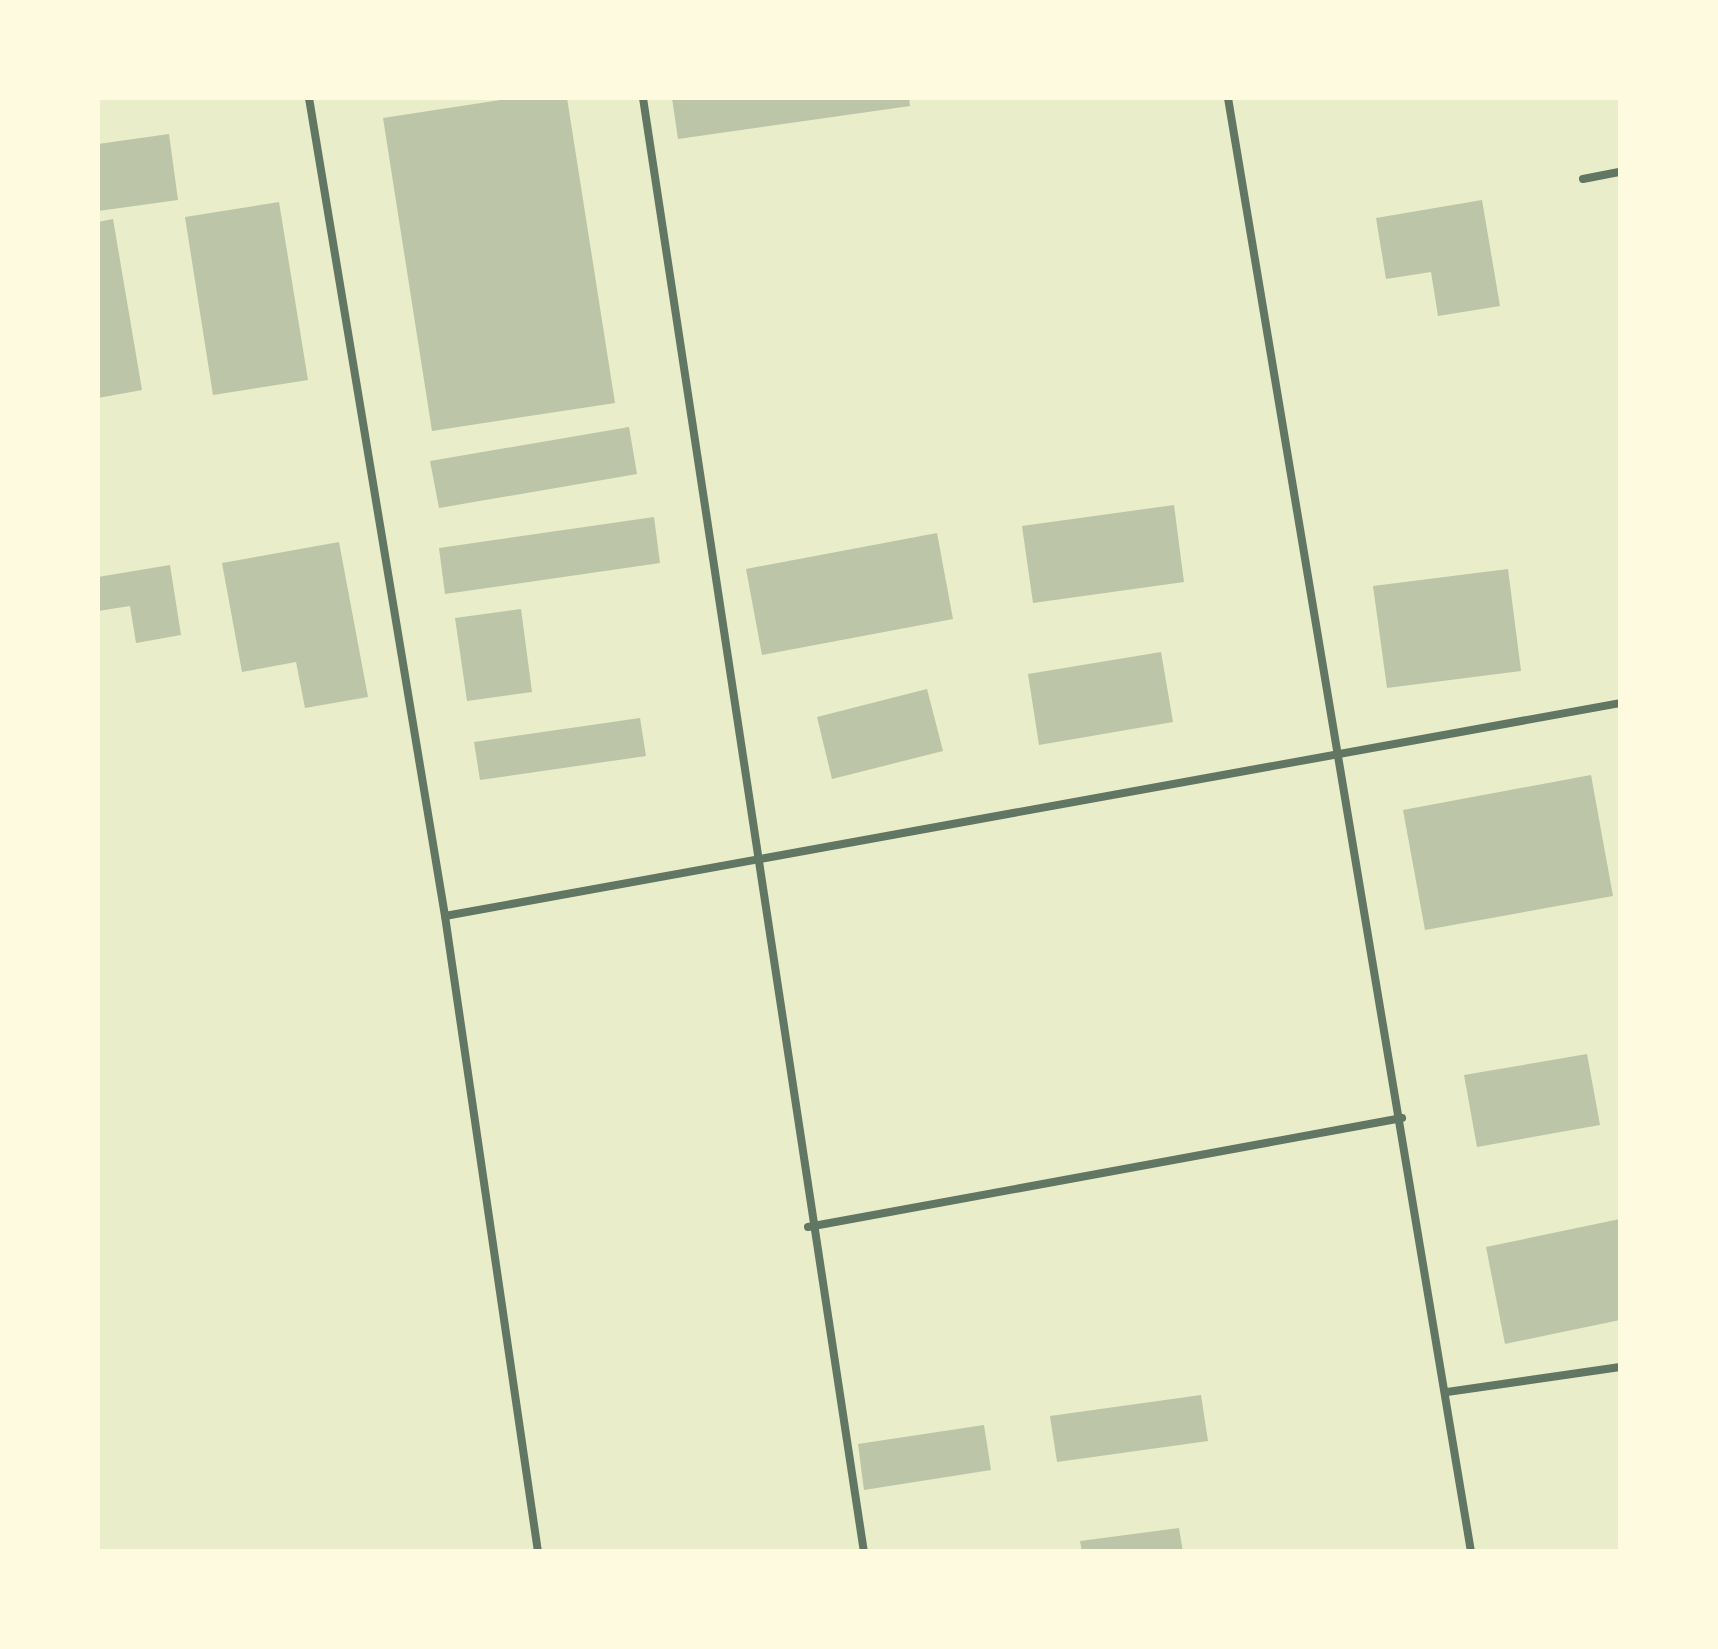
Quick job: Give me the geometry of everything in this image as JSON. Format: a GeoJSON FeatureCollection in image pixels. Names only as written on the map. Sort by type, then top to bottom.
{"type":"FeatureCollection","features":[{"type":"Feature","properties":{"kind":"lane"},"geometry":{"type":"LineString","coordinates":[[309,98],[445,916],[538,1552]]}},
{"type":"Feature","properties":{"kind":"lane"},"geometry":{"type":"LineString","coordinates":[[643,98],[808,1227],[864,1552]]}},
{"type":"Feature","properties":{"kind":"lane"},"geometry":{"type":"LineString","coordinates":[[1228,98],[1402,1118],[1471,1552]]}},
{"type":"Feature","properties":{"kind":"lane"},"geometry":{"type":"LineString","coordinates":[[1584,179],[1620,172]]}},
{"type":"Feature","properties":{"kind":"lane"},"geometry":{"type":"LineString","coordinates":[[445,916],[1131,786],[1341,758],[1620,704]]}},
{"type":"Feature","properties":{"kind":"lane"},"geometry":{"type":"LineString","coordinates":[[808,1227],[1402,1118]]}},
{"type":"Feature","properties":{"kind":"lane"},"geometry":{"type":"LineString","coordinates":[[1447,1392],[1620,1367]]}},
{"type":"Feature","properties":{"kind":"building"},"geometry":{"type":"Polygon","coordinates":[[[513,98],[567,98],[615,403],[432,431],[383,118],[513,98]]]}},
{"type":"Feature","properties":{"kind":"building"},"geometry":{"type":"Polygon","coordinates":[[[672,98],[909,98],[910,106],[678,139],[672,98]]]}},
{"type":"Feature","properties":{"kind":"building"},"geometry":{"type":"Polygon","coordinates":[[[169,134],[178,200],[98,211],[98,144],[169,134]]]}},
{"type":"Feature","properties":{"kind":"building"},"geometry":{"type":"Polygon","coordinates":[[[1482,200],[1500,306],[1438,316],[1431,272],[1386,279],[1376,218],[1482,200]]]}},
{"type":"Feature","properties":{"kind":"building"},"geometry":{"type":"Polygon","coordinates":[[[279,202],[308,380],[213,395],[185,217],[279,202]]]}},
{"type":"Feature","properties":{"kind":"building"},"geometry":{"type":"Polygon","coordinates":[[[113,219],[142,390],[98,398],[98,222],[113,219]]]}},
{"type":"Feature","properties":{"kind":"building"},"geometry":{"type":"Polygon","coordinates":[[[629,427],[637,474],[439,508],[430,461],[629,427]]]}},
{"type":"Feature","properties":{"kind":"building"},"geometry":{"type":"Polygon","coordinates":[[[1174,505],[1184,582],[1033,603],[1022,526],[1174,505]]]}},
{"type":"Feature","properties":{"kind":"building"},"geometry":{"type":"Polygon","coordinates":[[[654,517],[660,563],[445,594],[439,548],[654,517]]]}},
{"type":"Feature","properties":{"kind":"building"},"geometry":{"type":"Polygon","coordinates":[[[937,533],[953,619],[762,655],[746,569],[937,533]]]}},
{"type":"Feature","properties":{"kind":"building"},"geometry":{"type":"Polygon","coordinates":[[[339,542],[368,697],[305,708],[296,662],[242,672],[222,563],[339,542]]]}},
{"type":"Feature","properties":{"kind":"building"},"geometry":{"type":"Polygon","coordinates":[[[170,565],[181,635],[136,643],[130,606],[98,611],[98,577],[170,565]]]}},
{"type":"Feature","properties":{"kind":"building"},"geometry":{"type":"Polygon","coordinates":[[[1508,569],[1521,671],[1387,688],[1373,586],[1508,569]]]}},
{"type":"Feature","properties":{"kind":"building"},"geometry":{"type":"Polygon","coordinates":[[[521,609],[532,692],[467,701],[455,618],[521,609]]]}},
{"type":"Feature","properties":{"kind":"building"},"geometry":{"type":"Polygon","coordinates":[[[1161,652],[1173,722],[1039,745],[1028,674],[1161,652]]]}},
{"type":"Feature","properties":{"kind":"building"},"geometry":{"type":"Polygon","coordinates":[[[927,689],[943,751],[832,779],[817,717],[927,689]]]}},
{"type":"Feature","properties":{"kind":"building"},"geometry":{"type":"Polygon","coordinates":[[[640,718],[646,756],[480,780],[474,742],[640,718]]]}},
{"type":"Feature","properties":{"kind":"building"},"geometry":{"type":"Polygon","coordinates":[[[1591,775],[1613,896],[1425,930],[1403,810],[1591,775]]]}},
{"type":"Feature","properties":{"kind":"building"},"geometry":{"type":"Polygon","coordinates":[[[1587,1054],[1600,1125],[1477,1147],[1464,1075],[1587,1054]]]}},
{"type":"Feature","properties":{"kind":"building"},"geometry":{"type":"Polygon","coordinates":[[[1620,1219],[1620,1320],[1505,1344],[1486,1247],[1620,1219]]]}},
{"type":"Feature","properties":{"kind":"building"},"geometry":{"type":"Polygon","coordinates":[[[1201,1395],[1208,1441],[1057,1462],[1050,1416],[1201,1395]]]}},
{"type":"Feature","properties":{"kind":"building"},"geometry":{"type":"Polygon","coordinates":[[[984,1425],[991,1470],[864,1490],[858,1444],[984,1425]]]}},
{"type":"Feature","properties":{"kind":"building"},"geometry":{"type":"Polygon","coordinates":[[[1179,1528],[1183,1552],[1082,1552],[1080,1541],[1179,1528]]]}}]}
